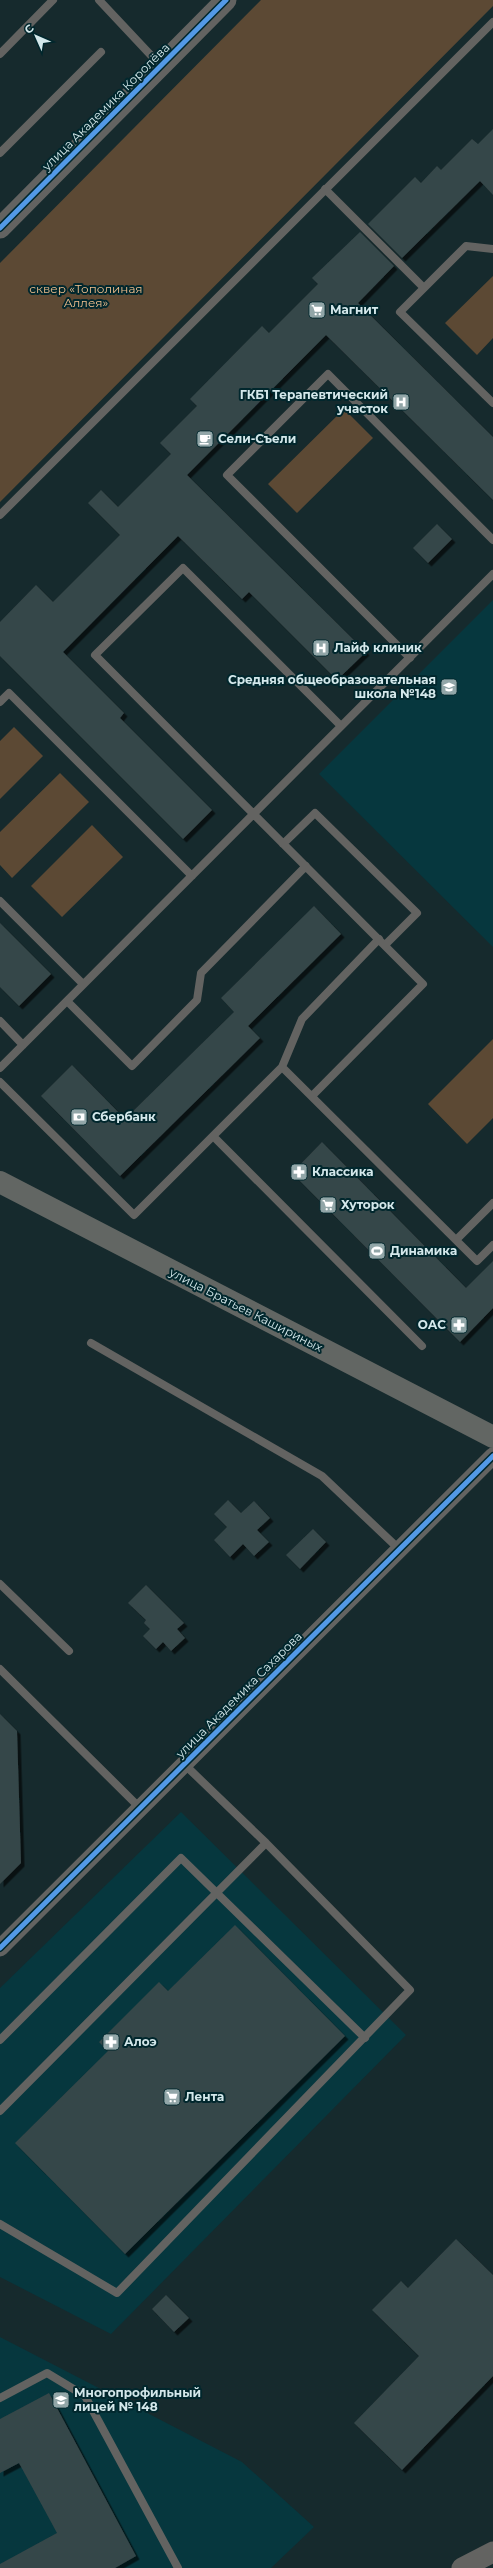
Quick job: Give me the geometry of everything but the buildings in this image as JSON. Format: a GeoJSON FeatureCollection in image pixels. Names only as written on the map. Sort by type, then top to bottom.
{"type":"FeatureCollection","features":[{"type":"Feature","properties":{"kind":"main road","name":"улица Братьев Кашириных"},"geometry":{"type":"LineString","coordinates":[[0,1182],[493,1437]]}},
{"type":"Feature","properties":{"kind":"street","name":"улица Академика Королёва"},"geometry":{"type":"LineString","coordinates":[[0,228],[226,0]]}},
{"type":"Feature","properties":{"kind":"street","name":"улица Академика Сахарова"},"geometry":{"type":"LineString","coordinates":[[0,1948],[493,1456]]}},
{"type":"Feature","properties":{"kind":"street"},"geometry":{"type":"LineString","coordinates":[[462,2568],[493,2552]]}},
{"type":"Feature","properties":{"kind":"lane"},"geometry":{"type":"LineString","coordinates":[[0,54],[53,0]]}},
{"type":"Feature","properties":{"kind":"lane"},"geometry":{"type":"LineString","coordinates":[[99,0],[161,65]]}},
{"type":"Feature","properties":{"kind":"lane"},"geometry":{"type":"LineString","coordinates":[[0,515],[493,22]]}},
{"type":"Feature","properties":{"kind":"lane"},"geometry":{"type":"LineString","coordinates":[[0,153],[101,52]]}},
{"type":"Feature","properties":{"kind":"lane"},"geometry":{"type":"LineString","coordinates":[[325,189],[424,288]]}},
{"type":"Feature","properties":{"kind":"lane"},"geometry":{"type":"LineString","coordinates":[[493,249],[466,246],[400,312],[493,403]]}},
{"type":"Feature","properties":{"kind":"lane"},"geometry":{"type":"LineString","coordinates":[[410,658],[227,475],[328,374],[493,540]]}},
{"type":"Feature","properties":{"kind":"lane"},"geometry":{"type":"LineString","coordinates":[[312,1096],[424,984],[95,656],[183,568],[341,726]]}},
{"type":"Feature","properties":{"kind":"lane"},"geometry":{"type":"LineString","coordinates":[[0,1068],[493,574]]}},
{"type":"Feature","properties":{"kind":"lane"},"geometry":{"type":"LineString","coordinates":[[0,702],[9,693],[192,876]]}},
{"type":"Feature","properties":{"kind":"lane"},"geometry":{"type":"LineString","coordinates":[[0,1082],[134,1215],[282,1067],[302,1019],[382,942],[417,913],[315,814],[283,844]]}},
{"type":"Feature","properties":{"kind":"lane"},"geometry":{"type":"LineString","coordinates":[[67,1001],[132,1066],[197,1000],[201,973],[306,866]]}},
{"type":"Feature","properties":{"kind":"lane"},"geometry":{"type":"LineString","coordinates":[[0,901],[83,984]]}},
{"type":"Feature","properties":{"kind":"lane"},"geometry":{"type":"LineString","coordinates":[[0,1021],[23,1045]]}},
{"type":"Feature","properties":{"kind":"lane"},"geometry":{"type":"LineString","coordinates":[[282,1067],[477,1261],[493,1245]]}},
{"type":"Feature","properties":{"kind":"lane"},"geometry":{"type":"LineString","coordinates":[[213,1136],[422,1346]]}},
{"type":"Feature","properties":{"kind":"lane"},"geometry":{"type":"LineString","coordinates":[[456,1240],[493,1203]]}},
{"type":"Feature","properties":{"kind":"lane"},"geometry":{"type":"LineString","coordinates":[[91,1343],[322,1476],[399,1549]]}},
{"type":"Feature","properties":{"kind":"lane"},"geometry":{"type":"LineString","coordinates":[[0,1584],[69,1651]]}},
{"type":"Feature","properties":{"kind":"lane"},"geometry":{"type":"LineString","coordinates":[[0,1668],[140,1808]]}},
{"type":"Feature","properties":{"kind":"lane"},"geometry":{"type":"LineString","coordinates":[[0,2224],[117,2293],[410,1990],[266,1843],[184,1764]]}},
{"type":"Feature","properties":{"kind":"lane"},"geometry":{"type":"LineString","coordinates":[[0,2111],[266,1843]]}},
{"type":"Feature","properties":{"kind":"lane"},"geometry":{"type":"LineString","coordinates":[[0,2040],[181,1858],[215,1894],[365,2038]]}},
{"type":"Feature","properties":{"kind":"lane"},"geometry":{"type":"LineString","coordinates":[[0,2398],[47,2373],[86,2396],[178,2568]]}},
{"type":"Feature","properties":{"kind":"shaded area","name":"Средняя общеобразовательная школа №148"},"geometry":{"type":"Polygon","coordinates":[[[493,600],[493,947],[319,774],[493,600]]]}},
{"type":"Feature","properties":{"kind":"shaded area"},"geometry":{"type":"Polygon","coordinates":[[[181,1812],[406,2035],[111,2334],[0,2277],[0,1988],[181,1812]]]}},
{"type":"Feature","properties":{"kind":"shaded area","name":"Многопрофильный лицей № 148"},"geometry":{"type":"Polygon","coordinates":[[[0,2337],[242,2462],[314,2527],[271,2568],[0,2568],[0,2337]]]}},
{"type":"Feature","properties":{"kind":"green space","name":"сквер «Тополиная Аллея»"},"geometry":{"type":"Polygon","coordinates":[[[261,0],[493,0],[493,6],[0,502],[0,263],[261,0]]]}},
{"type":"Feature","properties":{"kind":"green space"},"geometry":{"type":"Polygon","coordinates":[[[493,276],[493,338],[477,355],[445,323],[493,276]]]}},
{"type":"Feature","properties":{"kind":"green space"},"geometry":{"type":"Polygon","coordinates":[[[344,409],[373,438],[297,513],[268,484],[344,409]]]}},
{"type":"Feature","properties":{"kind":"green space"},"geometry":{"type":"Polygon","coordinates":[[[14,727],[43,756],[0,799],[0,741],[14,727]]]}},
{"type":"Feature","properties":{"kind":"green space"},"geometry":{"type":"Polygon","coordinates":[[[60,773],[89,802],[12,878],[0,865],[0,832],[60,773]]]}},
{"type":"Feature","properties":{"kind":"green space"},"geometry":{"type":"Polygon","coordinates":[[[92,825],[123,857],[62,917],[31,886],[92,825]]]}},
{"type":"Feature","properties":{"kind":"green space"},"geometry":{"type":"Polygon","coordinates":[[[493,1039],[493,1118],[467,1144],[428,1104],[493,1039]]]}},
{"type":"Feature","properties":{"kind":"cycle path"},"geometry":{"type":"LineString","coordinates":[[0,228],[226,0]]}},
{"type":"Feature","properties":{"kind":"cycle path"},"geometry":{"type":"LineString","coordinates":[[0,1948],[493,1456]]}},
{"type":"Feature","properties":{"kind":"place","name":"Магнит"},"geometry":{"type":"Point","coordinates":[317,310]}},
{"type":"Feature","properties":{"kind":"place","name":"ГКБ1 Терапевтический участок"},"geometry":{"type":"Point","coordinates":[401,402]}},
{"type":"Feature","properties":{"kind":"place","name":"Сели-Съели"},"geometry":{"type":"Point","coordinates":[205,439]}},
{"type":"Feature","properties":{"kind":"place","name":"Лайф клиник"},"geometry":{"type":"Point","coordinates":[321,648]}},
{"type":"Feature","properties":{"kind":"place","name":"Средняя общеобразовательная школа №148"},"geometry":{"type":"Point","coordinates":[449,687]}},
{"type":"Feature","properties":{"kind":"place","name":"Сбербанк"},"geometry":{"type":"Point","coordinates":[79,1117]}},
{"type":"Feature","properties":{"kind":"place","name":"Классика"},"geometry":{"type":"Point","coordinates":[299,1172]}},
{"type":"Feature","properties":{"kind":"place","name":"Хуторок"},"geometry":{"type":"Point","coordinates":[328,1205]}},
{"type":"Feature","properties":{"kind":"place","name":"Динамика"},"geometry":{"type":"Point","coordinates":[377,1251]}},
{"type":"Feature","properties":{"kind":"place","name":"ОАС"},"geometry":{"type":"Point","coordinates":[459,1325]}},
{"type":"Feature","properties":{"kind":"place","name":"Алоэ"},"geometry":{"type":"Point","coordinates":[111,2042]}},
{"type":"Feature","properties":{"kind":"place","name":"Лента"},"geometry":{"type":"Point","coordinates":[172,2097]}},
{"type":"Feature","properties":{"kind":"place","name":"Многопрофильный лицей № 148"},"geometry":{"type":"Point","coordinates":[61,2400]}}]}
